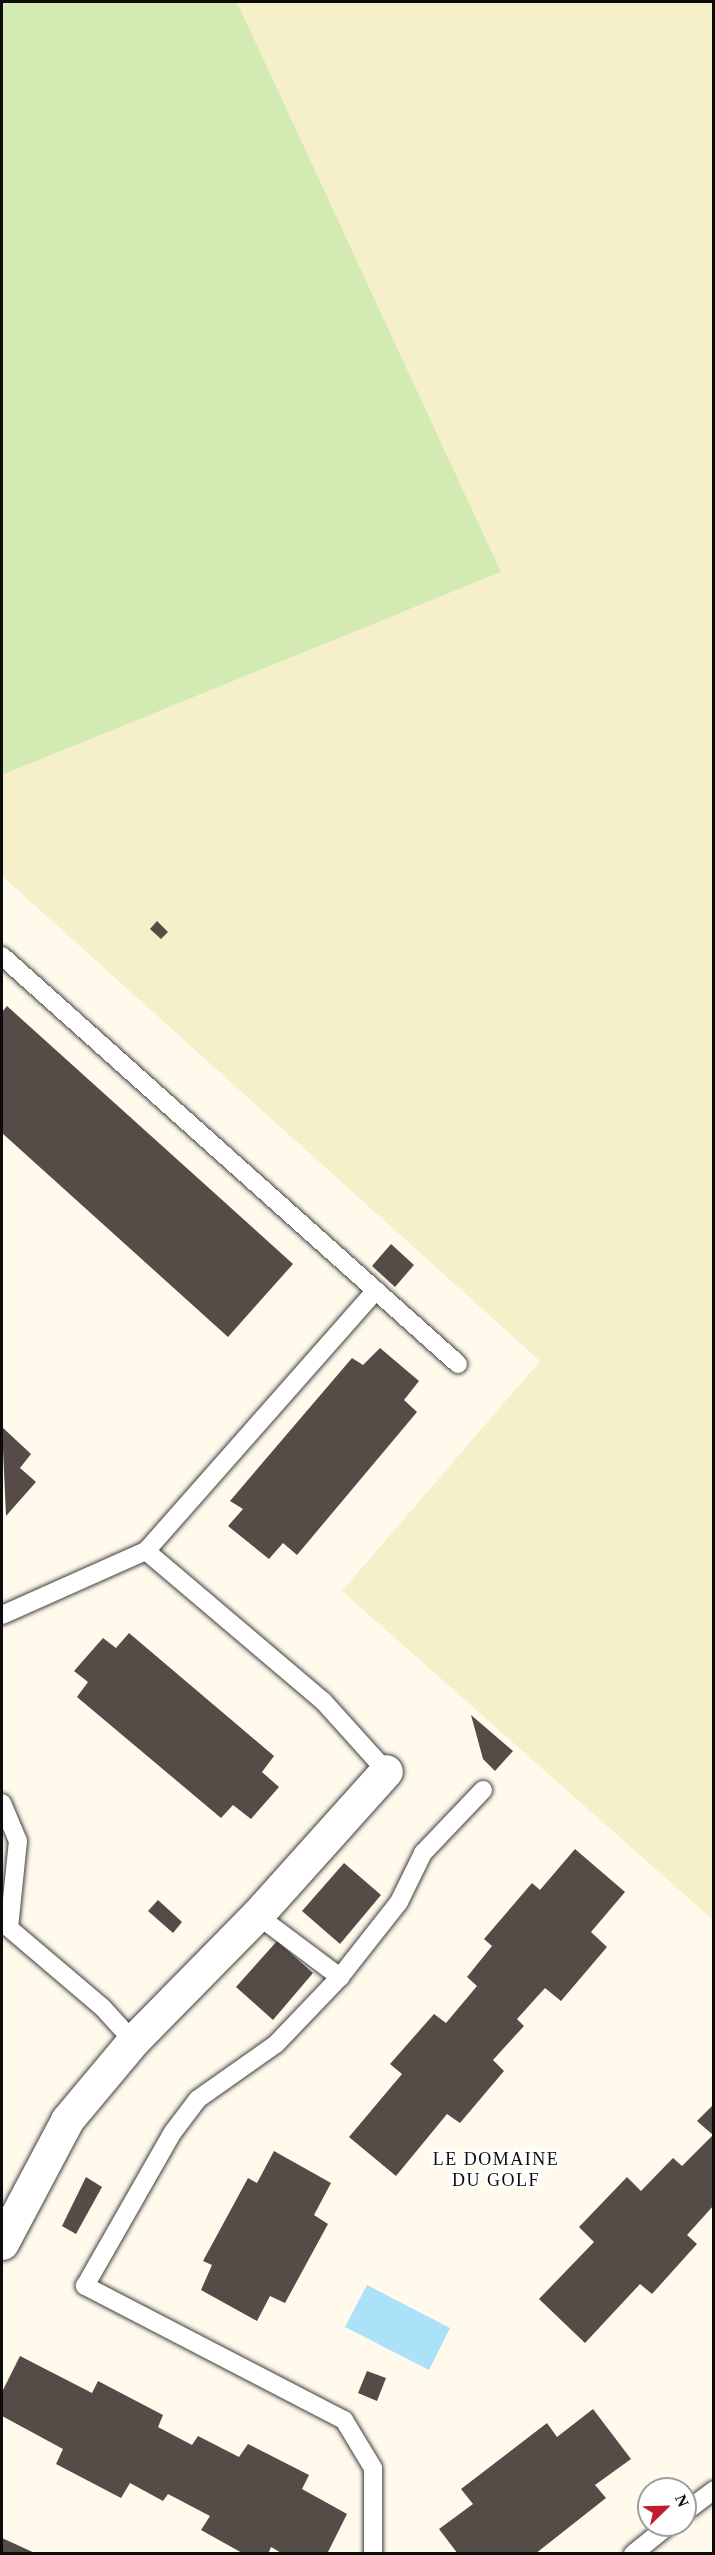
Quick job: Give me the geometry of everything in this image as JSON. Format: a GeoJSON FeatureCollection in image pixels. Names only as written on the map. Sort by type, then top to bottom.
{"type":"FeatureCollection","features":[{"type":"Feature","properties":{"kind":"street"},"geometry":{"type":"LineString","coordinates":[[2,2243],[67,2120],[133,2042],[257,1915],[386,1771]]}},
{"type":"Feature","properties":{"kind":"lane"},"geometry":{"type":"LineString","coordinates":[[2,956],[374,1292],[458,1364]]}},
{"type":"Feature","properties":{"kind":"lane"},"geometry":{"type":"LineString","coordinates":[[2,1615],[146,1551],[374,1292]]}},
{"type":"Feature","properties":{"kind":"lane"},"geometry":{"type":"LineString","coordinates":[[146,1551],[323,1701],[386,1771]]}},
{"type":"Feature","properties":{"kind":"lane"},"geometry":{"type":"LineString","coordinates":[[373,2553],[374,2468],[344,2420],[85,2286],[172,2133],[198,2099],[276,2044],[340,1977],[399,1902],[423,1853],[483,1790]]}},
{"type":"Feature","properties":{"kind":"lane"},"geometry":{"type":"LineString","coordinates":[[2,1803],[18,1841],[5,1930],[103,2008],[133,2042]]}},
{"type":"Feature","properties":{"kind":"lane"},"geometry":{"type":"LineString","coordinates":[[257,1915],[340,1977]]}},
{"type":"Feature","properties":{"kind":"lane"},"geometry":{"type":"LineString","coordinates":[[697,2503],[714,2490]]}},
{"type":"Feature","properties":{"kind":"lane"},"geometry":{"type":"LineString","coordinates":[[633,2553],[654,2537]]}},
{"type":"Feature","properties":{"kind":"shaded area"},"geometry":{"type":"Polygon","coordinates":[[[237,2],[713,2],[713,1920],[342,1591],[540,1361],[2,876],[2,775],[501,572],[237,2]]]}},
{"type":"Feature","properties":{"kind":"green space"},"geometry":{"type":"Polygon","coordinates":[[[2,2],[237,2],[501,572],[2,775],[2,2]]]}},
{"type":"Feature","properties":{"kind":"water"},"geometry":{"type":"Polygon","coordinates":[[[367,2285],[450,2328],[429,2370],[345,2327],[367,2285]]]}},
{"type":"Feature","properties":{"kind":"building"},"geometry":{"type":"Polygon","coordinates":[[[157,921],[168,932],[161,939],[150,929],[157,921]]]}},
{"type":"Feature","properties":{"kind":"building"},"geometry":{"type":"Polygon","coordinates":[[[7,1006],[293,1264],[228,1337],[2,1133],[2,1012],[7,1006]]]}},
{"type":"Feature","properties":{"kind":"building"},"geometry":{"type":"Polygon","coordinates":[[[391,1244],[414,1265],[395,1287],[372,1266],[391,1244]]]}},
{"type":"Feature","properties":{"kind":"building"},"geometry":{"type":"Polygon","coordinates":[[[380,1348],[419,1381],[404,1400],[417,1412],[297,1555],[283,1543],[269,1559],[228,1526],[243,1509],[230,1501],[352,1358],[363,1365],[380,1348]]]}},
{"type":"Feature","properties":{"kind":"building"},"geometry":{"type":"Polygon","coordinates":[[[2,1427],[31,1454],[20,1468],[36,1482],[6,1516],[2,1427]]]}},
{"type":"Feature","properties":{"kind":"building"},"geometry":{"type":"Polygon","coordinates":[[[129,1633],[274,1756],[262,1772],[279,1787],[251,1819],[233,1805],[221,1818],[77,1697],[88,1682],[74,1671],[103,1638],[116,1648],[129,1633]]]}},
{"type":"Feature","properties":{"kind":"building"},"geometry":{"type":"Polygon","coordinates":[[[471,1715],[513,1751],[495,1771],[483,1759],[471,1715]]]}},
{"type":"Feature","properties":{"kind":"building"},"geometry":{"type":"Polygon","coordinates":[[[575,1849],[625,1892],[591,1932],[607,1947],[561,2001],[545,1988],[517,2019],[524,2026],[493,2060],[504,2071],[460,2123],[447,2114],[396,2176],[349,2137],[402,2074],[390,2064],[434,2014],[446,2023],[477,1986],[467,1977],[492,1946],[484,1939],[532,1883],[540,1890],[575,1849]]]}},
{"type":"Feature","properties":{"kind":"building"},"geometry":{"type":"Polygon","coordinates":[[[344,1863],[381,1895],[340,1944],[302,1911],[344,1863]]]}},
{"type":"Feature","properties":{"kind":"building"},"geometry":{"type":"Polygon","coordinates":[[[158,1900],[182,1922],[173,1933],[148,1911],[158,1900]]]}},
{"type":"Feature","properties":{"kind":"building"},"geometry":{"type":"Polygon","coordinates":[[[277,1941],[313,1973],[273,2020],[236,1987],[277,1941]]]}},
{"type":"Feature","properties":{"kind":"building"},"geometry":{"type":"Polygon","coordinates":[[[714,2104],[714,2205],[687,2235],[697,2244],[652,2294],[640,2284],[585,2343],[539,2299],[594,2242],[579,2227],[627,2177],[641,2191],[673,2158],[682,2166],[713,2135],[697,2121],[714,2104]]]}},
{"type":"Feature","properties":{"kind":"building"},"geometry":{"type":"Polygon","coordinates":[[[274,2151],[331,2183],[314,2215],[328,2224],[285,2303],[270,2296],[257,2321],[201,2290],[212,2265],[203,2261],[248,2178],[257,2183],[274,2151]]]}},
{"type":"Feature","properties":{"kind":"building"},"geometry":{"type":"Polygon","coordinates":[[[86,2177],[102,2187],[76,2234],[62,2226],[86,2177]]]}},
{"type":"Feature","properties":{"kind":"building"},"geometry":{"type":"Polygon","coordinates":[[[20,2356],[92,2393],[98,2381],[163,2415],[158,2427],[192,2445],[198,2436],[239,2457],[248,2444],[309,2475],[302,2489],[347,2514],[327,2554],[283,2554],[271,2547],[268,2554],[244,2554],[201,2530],[210,2516],[168,2494],[163,2501],[130,2483],[121,2498],[56,2464],[63,2449],[2,2416],[2,2392],[20,2356]]]}},
{"type":"Feature","properties":{"kind":"building"},"geometry":{"type":"Polygon","coordinates":[[[367,2371],[386,2378],[377,2401],[358,2393],[367,2371]]]}},
{"type":"Feature","properties":{"kind":"building"},"geometry":{"type":"Polygon","coordinates":[[[593,2409],[631,2459],[595,2485],[606,2498],[535,2554],[458,2554],[439,2529],[473,2504],[461,2489],[547,2423],[557,2437],[593,2409]]]}},
{"type":"Feature","properties":{"kind":"building"},"geometry":{"type":"Polygon","coordinates":[[[2,2538],[37,2554],[2,2554],[2,2538]]]}},
{"type":"Feature","properties":{"kind":"district","name":"LE DOMAINE DU GOLF"},"geometry":{"type":"Point","coordinates":[496,2170]}}]}
